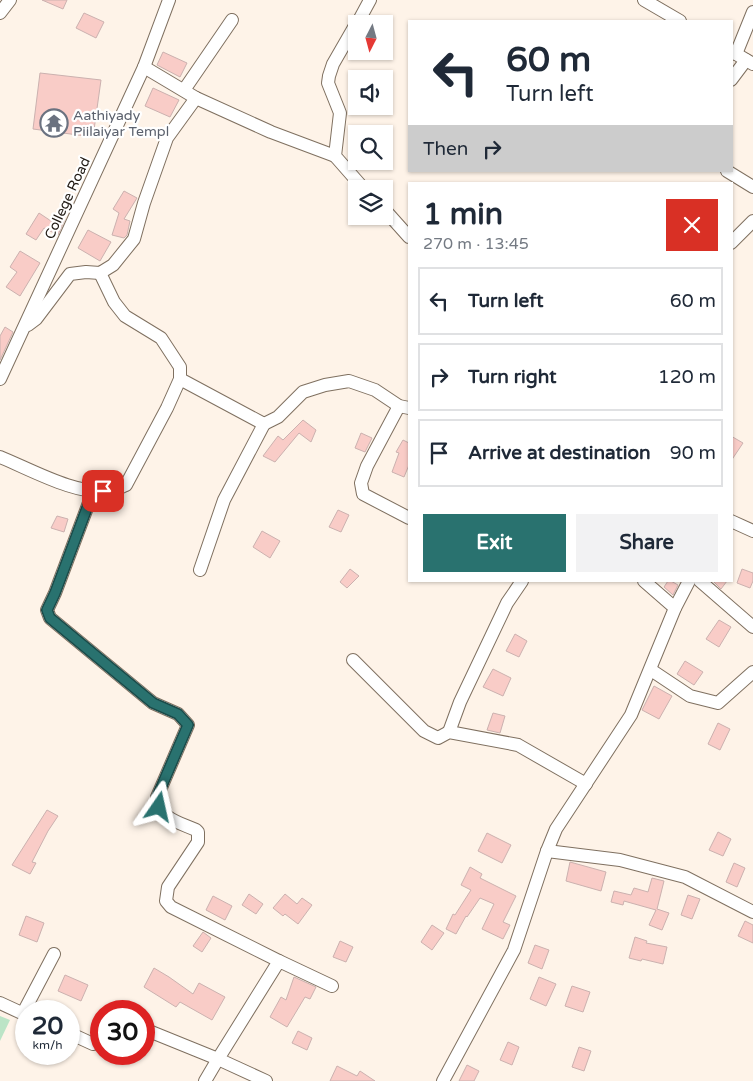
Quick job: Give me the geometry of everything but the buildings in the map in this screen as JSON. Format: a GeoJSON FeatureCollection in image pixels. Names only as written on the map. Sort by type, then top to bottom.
{"type":"FeatureCollection","features":[{"type":"Feature","properties":{"kind":"street"},"geometry":{"type":"LineString","coordinates":[[0,13],[10,0]]}},
{"type":"Feature","properties":{"kind":"street","name":"College Road"},"geometry":{"type":"LineString","coordinates":[[0,380],[144,67],[169,0]]}},
{"type":"Feature","properties":{"kind":"street"},"geometry":{"type":"LineString","coordinates":[[361,15],[370,0]]}},
{"type":"Feature","properties":{"kind":"street"},"geometry":{"type":"LineString","coordinates":[[644,0],[678,20]]}},
{"type":"Feature","properties":{"kind":"street"},"geometry":{"type":"LineString","coordinates":[[733,76],[742,57],[753,12]]}},
{"type":"Feature","properties":{"kind":"street"},"geometry":{"type":"LineString","coordinates":[[184,90],[232,20]]}},
{"type":"Feature","properties":{"kind":"street"},"geometry":{"type":"LineString","coordinates":[[335,156],[340,112],[328,83],[333,64],[348,38]]}},
{"type":"Feature","properties":{"kind":"street"},"geometry":{"type":"LineString","coordinates":[[144,67],[196,98],[271,132],[335,156],[356,180]]}},
{"type":"Feature","properties":{"kind":"street"},"geometry":{"type":"LineString","coordinates":[[24,328],[36,319],[70,274],[100,273],[113,265],[134,239],[167,138],[196,98]]}},
{"type":"Feature","properties":{"kind":"street"},"geometry":{"type":"LineString","coordinates":[[729,172],[753,188]]}},
{"type":"Feature","properties":{"kind":"street"},"geometry":{"type":"LineString","coordinates":[[393,219],[408,236]]}},
{"type":"Feature","properties":{"kind":"street"},"geometry":{"type":"LineString","coordinates":[[733,242],[751,228]]}},
{"type":"Feature","properties":{"kind":"street"},"geometry":{"type":"LineString","coordinates":[[0,457],[78,490],[93,492],[113,491],[126,485],[167,408],[180,379],[180,367],[162,338],[124,316],[114,302],[100,273]]}},
{"type":"Feature","properties":{"kind":"street"},"geometry":{"type":"LineString","coordinates":[[180,379],[264,424]]}},
{"type":"Feature","properties":{"kind":"street"},"geometry":{"type":"LineString","coordinates":[[200,570],[224,500],[264,424],[278,417],[303,392],[325,385],[349,381],[375,390],[404,407],[367,466],[361,483],[363,494],[408,517]]}},
{"type":"Feature","properties":{"kind":"street"},"geometry":{"type":"LineString","coordinates":[[93,492],[47,610],[50,618],[145,697],[153,703],[178,714],[188,725],[157,797],[159,807],[166,816],[198,832],[198,842],[168,886],[166,901],[171,906],[332,986]]}},
{"type":"Feature","properties":{"kind":"street"},"geometry":{"type":"LineString","coordinates":[[733,522],[753,531]]}},
{"type":"Feature","properties":{"kind":"street"},"geometry":{"type":"LineString","coordinates":[[449,732],[460,702],[503,612],[521,582]]}},
{"type":"Feature","properties":{"kind":"street"},"geometry":{"type":"LineString","coordinates":[[645,582],[675,608]]}},
{"type":"Feature","properties":{"kind":"street"},"geometry":{"type":"LineString","coordinates":[[444,1081],[514,950],[556,829],[631,714],[651,670],[675,608],[688,582]]}},
{"type":"Feature","properties":{"kind":"street"},"geometry":{"type":"LineString","coordinates":[[701,582],[753,627]]}},
{"type":"Feature","properties":{"kind":"street"},"geometry":{"type":"LineString","coordinates":[[353,660],[424,731],[438,738],[449,732],[518,745],[586,784]]}},
{"type":"Feature","properties":{"kind":"street"},"geometry":{"type":"LineString","coordinates":[[651,670],[690,696],[718,703],[753,672]]}},
{"type":"Feature","properties":{"kind":"street"},"geometry":{"type":"LineString","coordinates":[[547,851],[620,860],[685,877],[753,912]]}},
{"type":"Feature","properties":{"kind":"street"},"geometry":{"type":"LineString","coordinates":[[32,1000],[54,954]]}},
{"type":"Feature","properties":{"kind":"street"},"geometry":{"type":"LineString","coordinates":[[205,1081],[279,961]]}},
{"type":"Feature","properties":{"kind":"street"},"geometry":{"type":"LineString","coordinates":[[0,1003],[15,1010]]}},
{"type":"Feature","properties":{"kind":"street"},"geometry":{"type":"LineString","coordinates":[[155,1033],[266,1081]]}},
{"type":"Feature","properties":{"kind":"green space"},"geometry":{"type":"Polygon","coordinates":[[[0,1016],[10,1020],[0,1041],[0,1016]]]}},
{"type":"Feature","properties":{"kind":"place","name":"Aathiyady Piilaiyar Templ"},"geometry":{"type":"Point","coordinates":[54,123]}},
{"type":"Feature","properties":{"kind":"route"},"geometry":{"type":"LineString","coordinates":[[103,491],[93,492],[47,610],[50,618],[153,703],[178,714],[188,725],[157,797],[159,807]]}}]}
